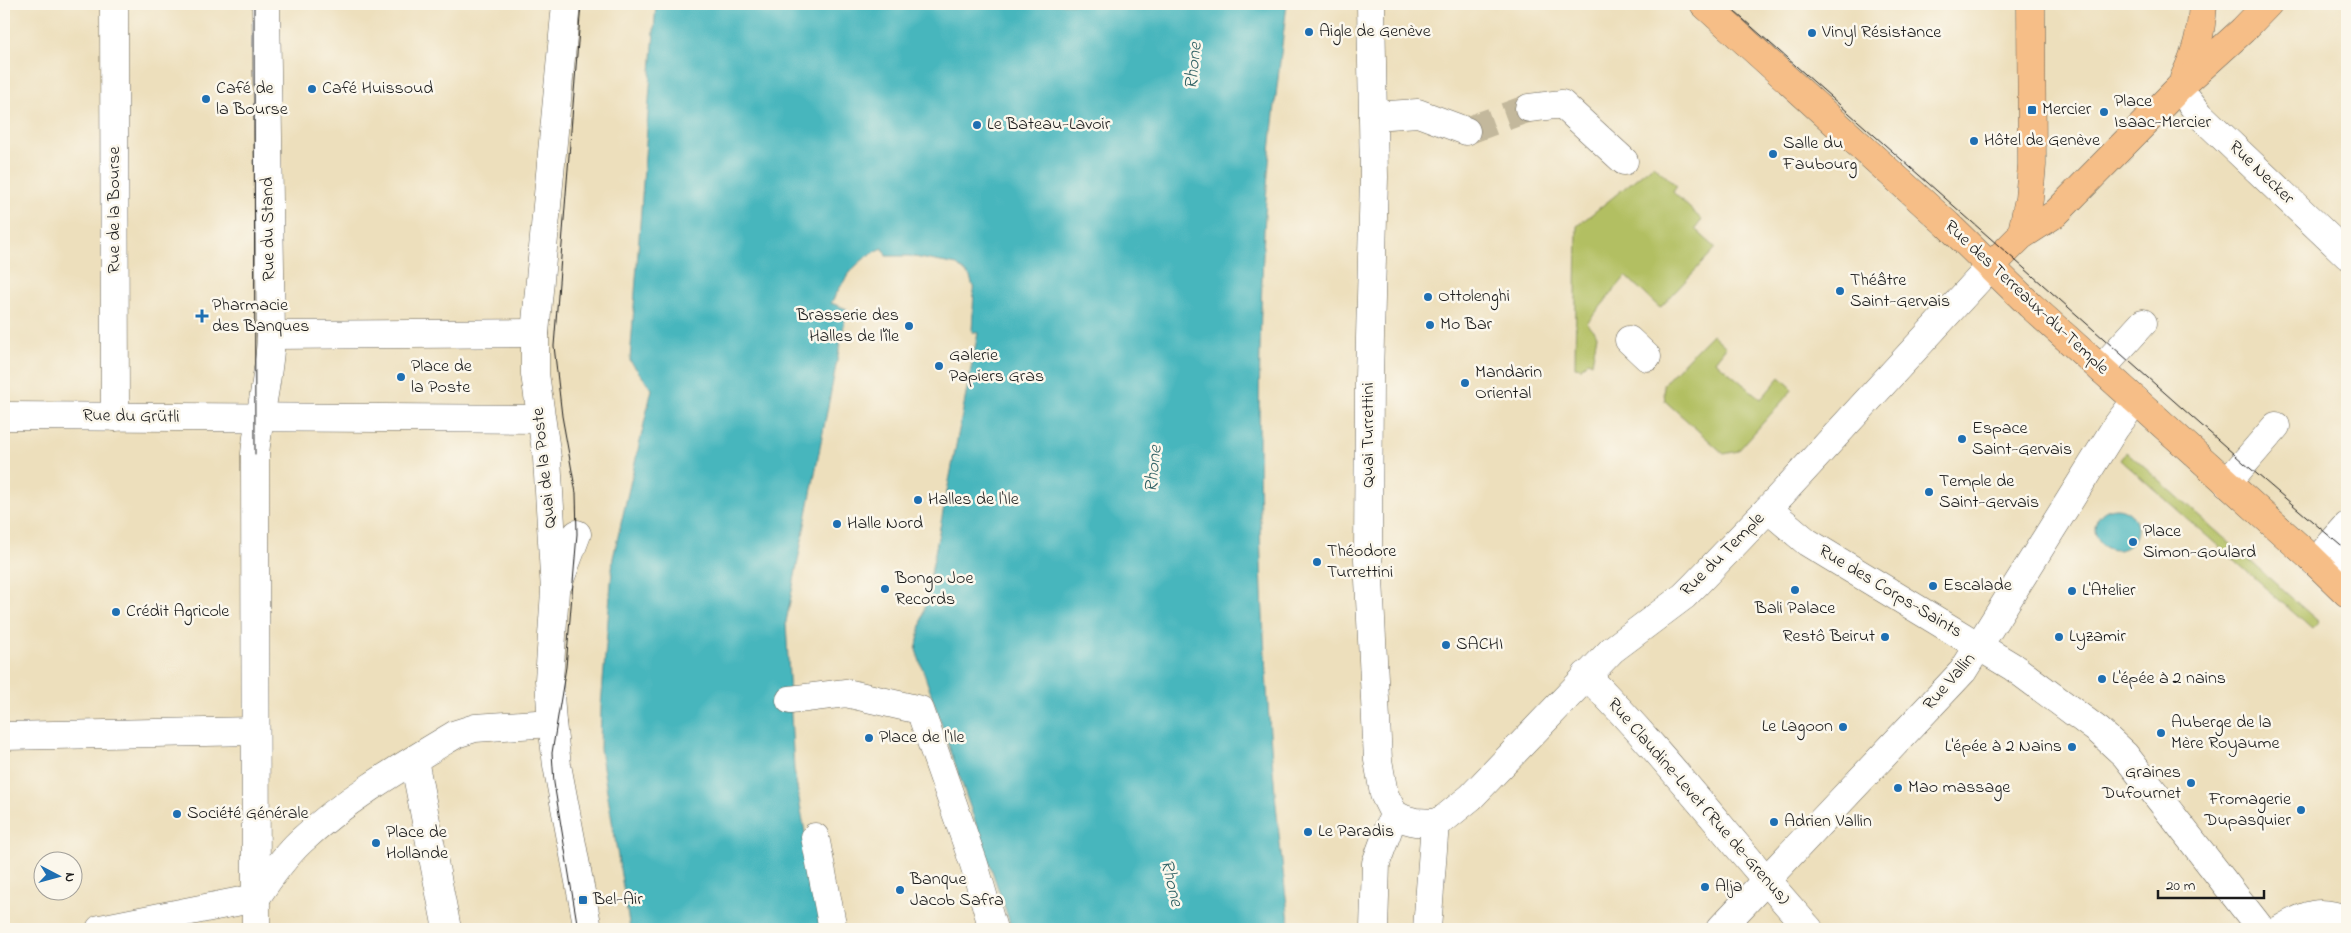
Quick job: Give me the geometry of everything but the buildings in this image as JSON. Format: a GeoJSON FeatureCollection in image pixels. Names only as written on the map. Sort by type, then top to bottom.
{"type":"FeatureCollection","features":[{"type":"Feature","properties":{"kind":"main road","name":"Rue des Terreaux-du-Temple"},"geometry":{"type":"LineString","coordinates":[[1704,4],[1991,266],[2030,305],[2347,593]]}},
{"type":"Feature","properties":{"kind":"main road"},"geometry":{"type":"LineString","coordinates":[[2021,236],[2029,200],[2032,165],[2031,4]]}},
{"type":"Feature","properties":{"kind":"main road"},"geometry":{"type":"LineString","coordinates":[[2179,88],[2196,53],[2201,32],[2202,4]]}},
{"type":"Feature","properties":{"kind":"main road"},"geometry":{"type":"LineString","coordinates":[[1991,266],[2021,236],[2054,214],[2179,88],[2243,30],[2268,4]]}},
{"type":"Feature","properties":{"kind":"street","name":"Rue de la Bourse"},"geometry":{"type":"LineString","coordinates":[[114,4],[115,416]]}},
{"type":"Feature","properties":{"kind":"street","name":"Rue du Stand"},"geometry":{"type":"LineString","coordinates":[[256,929],[255,454],[258,418],[268,376],[271,335],[266,4]]}},
{"type":"Feature","properties":{"kind":"street","name":"Quai de la Poste"},"geometry":{"type":"LineString","coordinates":[[566,4],[535,333],[535,374],[548,477],[556,591],[549,680],[552,723],[557,765],[588,929]]}},
{"type":"Feature","properties":{"kind":"street","name":"Quai Turrettini"},"geometry":{"type":"LineString","coordinates":[[1371,4],[1374,116],[1368,559],[1378,760],[1384,794],[1394,814]]}},
{"type":"Feature","properties":{"kind":"street","name":"Rue Necker"},"geometry":{"type":"LineString","coordinates":[[2179,88],[2200,115],[2347,255]]}},
{"type":"Feature","properties":{"kind":"street"},"geometry":{"type":"LineString","coordinates":[[1529,108],[1562,104],[1624,161]]}},
{"type":"Feature","properties":{"kind":"street"},"geometry":{"type":"LineString","coordinates":[[1374,116],[1418,113],[1466,131]]}},
{"type":"Feature","properties":{"kind":"street","name":"Rue du Temple"},"geometry":{"type":"LineString","coordinates":[[1435,822],[1445,818],[1471,797],[1612,650],[1684,596],[1768,509],[1991,266]]}},
{"type":"Feature","properties":{"kind":"street"},"geometry":{"type":"LineString","coordinates":[[2101,369],[2143,323]]}},
{"type":"Feature","properties":{"kind":"street"},"geometry":{"type":"LineString","coordinates":[[271,335],[535,333]]}},
{"type":"Feature","properties":{"kind":"street","name":"Rue Vallin"},"geometry":{"type":"LineString","coordinates":[[1720,929],[1964,671],[2115,428],[2136,400]]}},
{"type":"Feature","properties":{"kind":"street","name":"Rue du Grütli"},"geometry":{"type":"LineString","coordinates":[[4,416],[258,418]]}},
{"type":"Feature","properties":{"kind":"street"},"geometry":{"type":"LineString","coordinates":[[258,418],[541,420]]}},
{"type":"Feature","properties":{"kind":"street"},"geometry":{"type":"LineString","coordinates":[[2228,483],[2276,426]]}},
{"type":"Feature","properties":{"kind":"street","name":"Rue des Corps-Saints"},"geometry":{"type":"LineString","coordinates":[[1768,509],[1807,542],[2013,666],[2099,731],[2125,755],[2254,922]]}},
{"type":"Feature","properties":{"kind":"street"},"geometry":{"type":"LineString","coordinates":[[2315,562],[2347,526]]}},
{"type":"Feature","properties":{"kind":"street"},"geometry":{"type":"LineString","coordinates":[[556,591],[577,534]]}},
{"type":"Feature","properties":{"kind":"street"},"geometry":{"type":"LineString","coordinates":[[2315,562],[2347,564]]}},
{"type":"Feature","properties":{"kind":"street","name":"Rue Claudine-Levet (Rue de-Grenus)"},"geometry":{"type":"LineString","coordinates":[[1586,675],[1624,713],[1765,880],[1809,929]]}},
{"type":"Feature","properties":{"kind":"street"},"geometry":{"type":"LineString","coordinates":[[790,700],[846,693],[920,710],[974,864],[993,929]]}},
{"type":"Feature","properties":{"kind":"street"},"geometry":{"type":"LineString","coordinates":[[100,929],[256,898],[274,871],[300,842],[330,816],[456,734],[475,728],[552,723]]}},
{"type":"Feature","properties":{"kind":"street"},"geometry":{"type":"LineString","coordinates":[[4,736],[256,730]]}},
{"type":"Feature","properties":{"kind":"street"},"geometry":{"type":"LineString","coordinates":[[414,760],[446,920]]}},
{"type":"Feature","properties":{"kind":"street"},"geometry":{"type":"LineString","coordinates":[[1374,929],[1376,863],[1394,814],[1415,822],[1435,822],[1427,929]]}},
{"type":"Feature","properties":{"kind":"street"},"geometry":{"type":"LineString","coordinates":[[816,838],[833,929]]}},
{"type":"Feature","properties":{"kind":"street"},"geometry":{"type":"LineString","coordinates":[[2281,929],[2318,913],[2330,913],[2347,920]]}},
{"type":"Feature","properties":{"kind":"green space"},"geometry":{"type":"Polygon","coordinates":[[[1653,165],[1677,186],[1673,192],[1702,220],[1695,229],[1716,248],[1660,308],[1626,276],[1587,323],[1597,335],[1592,363],[1588,361],[1581,368],[1575,367],[1577,226],[1653,165]]]}},
{"type":"Feature","properties":{"kind":"green space"},"geometry":{"type":"Polygon","coordinates":[[[1712,334],[1726,347],[1715,361],[1761,399],[1780,377],[1793,389],[1738,451],[1724,454],[1665,401],[1663,384],[1712,334]]]}},
{"type":"Feature","properties":{"kind":"green space"},"geometry":{"type":"Polygon","coordinates":[[[2127,452],[2319,622],[2312,629],[2121,460],[2127,452]]]}},
{"type":"Feature","properties":{"kind":"water","name":"Rhone"},"geometry":{"type":"Polygon","coordinates":[[[656,4],[1287,4],[1271,146],[1264,231],[1259,406],[1259,493],[1266,668],[1272,755],[1290,929],[1012,929],[916,650],[978,333],[972,332],[974,290],[970,277],[957,265],[909,256],[886,256],[883,248],[865,258],[852,270],[831,303],[847,309],[786,622],[794,770],[822,929],[630,929],[600,749],[601,706],[613,558],[652,389],[630,361],[656,4]]]}},
{"type":"Feature","properties":{"kind":"water"},"geometry":{"type":"Polygon","coordinates":[[[2120,508],[2128,511],[2134,517],[2137,529],[2134,541],[2128,547],[2112,550],[2104,547],[2098,541],[2095,525],[2098,517],[2104,511],[2120,508]]]}},
{"type":"Feature","properties":{"kind":"tunnel"},"geometry":{"type":"LineString","coordinates":[[1466,131],[1529,108]]}},
{"type":"Feature","properties":{"kind":"tram line"},"geometry":{"type":"LineString","coordinates":[[254,4],[255,454]]}},
{"type":"Feature","properties":{"kind":"tram line"},"geometry":{"type":"LineString","coordinates":[[578,929],[554,783],[552,753],[566,667],[577,534],[576,493],[562,416],[554,346],[581,4]]}},
{"type":"Feature","properties":{"kind":"tram line"},"geometry":{"type":"LineString","coordinates":[[1726,4],[2244,463],[2347,551]]}},
{"type":"Feature","properties":{"kind":"place","name":"Aigle de Genève"},"geometry":{"type":"Point","coordinates":[1309,32]}},
{"type":"Feature","properties":{"kind":"place","name":"Vinyl Résistance"},"geometry":{"type":"Point","coordinates":[1812,33]}},
{"type":"Feature","properties":{"kind":"place","name":"Café Huissoud"},"geometry":{"type":"Point","coordinates":[312,89]}},
{"type":"Feature","properties":{"kind":"place","name":"Café de la Bourse"},"geometry":{"type":"Point","coordinates":[206,99]}},
{"type":"Feature","properties":{"kind":"place","name":"Mercier"},"geometry":{"type":"Point","coordinates":[2032,110]}},
{"type":"Feature","properties":{"kind":"place","name":"Place Isaac-Mercier"},"geometry":{"type":"Point","coordinates":[2104,112]}},
{"type":"Feature","properties":{"kind":"place","name":"Le Bateau-Lavoir"},"geometry":{"type":"Point","coordinates":[977,125]}},
{"type":"Feature","properties":{"kind":"place","name":"Hôtel de Genève"},"geometry":{"type":"Point","coordinates":[1974,141]}},
{"type":"Feature","properties":{"kind":"place","name":"Salle du Faubourg"},"geometry":{"type":"Point","coordinates":[1773,154]}},
{"type":"Feature","properties":{"kind":"place","name":"Théâtre Saint-Gervais"},"geometry":{"type":"Point","coordinates":[1840,291]}},
{"type":"Feature","properties":{"kind":"place","name":"Ottolenghi"},"geometry":{"type":"Point","coordinates":[1428,297]}},
{"type":"Feature","properties":{"kind":"place","name":"Pharmacie des Banques"},"geometry":{"type":"Point","coordinates":[202,316]}},
{"type":"Feature","properties":{"kind":"place","name":"Mo Bar"},"geometry":{"type":"Point","coordinates":[1430,325]}},
{"type":"Feature","properties":{"kind":"place","name":"Brasserie des Halles de l'île"},"geometry":{"type":"Point","coordinates":[909,326]}},
{"type":"Feature","properties":{"kind":"place","name":"Galerie Papiers Gras"},"geometry":{"type":"Point","coordinates":[939,366]}},
{"type":"Feature","properties":{"kind":"place","name":"Place de la Poste"},"geometry":{"type":"Point","coordinates":[401,377]}},
{"type":"Feature","properties":{"kind":"place","name":"Mandarin Oriental"},"geometry":{"type":"Point","coordinates":[1465,383]}},
{"type":"Feature","properties":{"kind":"place","name":"Espace Saint-Gervais"},"geometry":{"type":"Point","coordinates":[1962,439]}},
{"type":"Feature","properties":{"kind":"place","name":"Temple de Saint-Gervais"},"geometry":{"type":"Point","coordinates":[1929,492]}},
{"type":"Feature","properties":{"kind":"place","name":"Halles de l'Ile"},"geometry":{"type":"Point","coordinates":[918,500]}},
{"type":"Feature","properties":{"kind":"place","name":"Halle Nord"},"geometry":{"type":"Point","coordinates":[837,524]}},
{"type":"Feature","properties":{"kind":"place","name":"Place Simon-Goulard"},"geometry":{"type":"Point","coordinates":[2133,542]}},
{"type":"Feature","properties":{"kind":"place","name":"Théodore Turrettini"},"geometry":{"type":"Point","coordinates":[1317,562]}},
{"type":"Feature","properties":{"kind":"place","name":"Escalade"},"geometry":{"type":"Point","coordinates":[1933,586]}},
{"type":"Feature","properties":{"kind":"place","name":"Bongo Joe Records"},"geometry":{"type":"Point","coordinates":[885,589]}},
{"type":"Feature","properties":{"kind":"place","name":"Bali Palace"},"geometry":{"type":"Point","coordinates":[1795,590]}},
{"type":"Feature","properties":{"kind":"place","name":"L'Atelier"},"geometry":{"type":"Point","coordinates":[2072,591]}},
{"type":"Feature","properties":{"kind":"place","name":"Crédit Agricole"},"geometry":{"type":"Point","coordinates":[116,612]}},
{"type":"Feature","properties":{"kind":"place","name":"Restô Beirut"},"geometry":{"type":"Point","coordinates":[1885,637]}},
{"type":"Feature","properties":{"kind":"place","name":"Lyzamir"},"geometry":{"type":"Point","coordinates":[2059,637]}},
{"type":"Feature","properties":{"kind":"place","name":"SACHI"},"geometry":{"type":"Point","coordinates":[1446,645]}},
{"type":"Feature","properties":{"kind":"place","name":"L'épée à 2 nains"},"geometry":{"type":"Point","coordinates":[2102,679]}},
{"type":"Feature","properties":{"kind":"place","name":"Le Lagoon"},"geometry":{"type":"Point","coordinates":[1843,727]}},
{"type":"Feature","properties":{"kind":"place","name":"Auberge de la Mère Royaume"},"geometry":{"type":"Point","coordinates":[2161,733]}},
{"type":"Feature","properties":{"kind":"place","name":"Place de l'Ile"},"geometry":{"type":"Point","coordinates":[869,738]}},
{"type":"Feature","properties":{"kind":"place","name":"L'épée à 2 Nains"},"geometry":{"type":"Point","coordinates":[2072,747]}},
{"type":"Feature","properties":{"kind":"place","name":"Graines Dufournet"},"geometry":{"type":"Point","coordinates":[2191,783]}},
{"type":"Feature","properties":{"kind":"place","name":"Mao massage"},"geometry":{"type":"Point","coordinates":[1898,788]}},
{"type":"Feature","properties":{"kind":"place","name":"Fromagerie Dupasquier"},"geometry":{"type":"Point","coordinates":[2301,810]}},
{"type":"Feature","properties":{"kind":"place","name":"Société Générale"},"geometry":{"type":"Point","coordinates":[177,814]}},
{"type":"Feature","properties":{"kind":"place","name":"Adrien Vallin"},"geometry":{"type":"Point","coordinates":[1774,822]}},
{"type":"Feature","properties":{"kind":"place","name":"Le Paradis"},"geometry":{"type":"Point","coordinates":[1308,832]}},
{"type":"Feature","properties":{"kind":"place","name":"Place de Hollande"},"geometry":{"type":"Point","coordinates":[376,843]}},
{"type":"Feature","properties":{"kind":"place","name":"Alja"},"geometry":{"type":"Point","coordinates":[1705,887]}},
{"type":"Feature","properties":{"kind":"place","name":"Banque Jacob Safra"},"geometry":{"type":"Point","coordinates":[900,890]}},
{"type":"Feature","properties":{"kind":"place","name":"Bel-Air"},"geometry":{"type":"Point","coordinates":[583,900]}}]}
